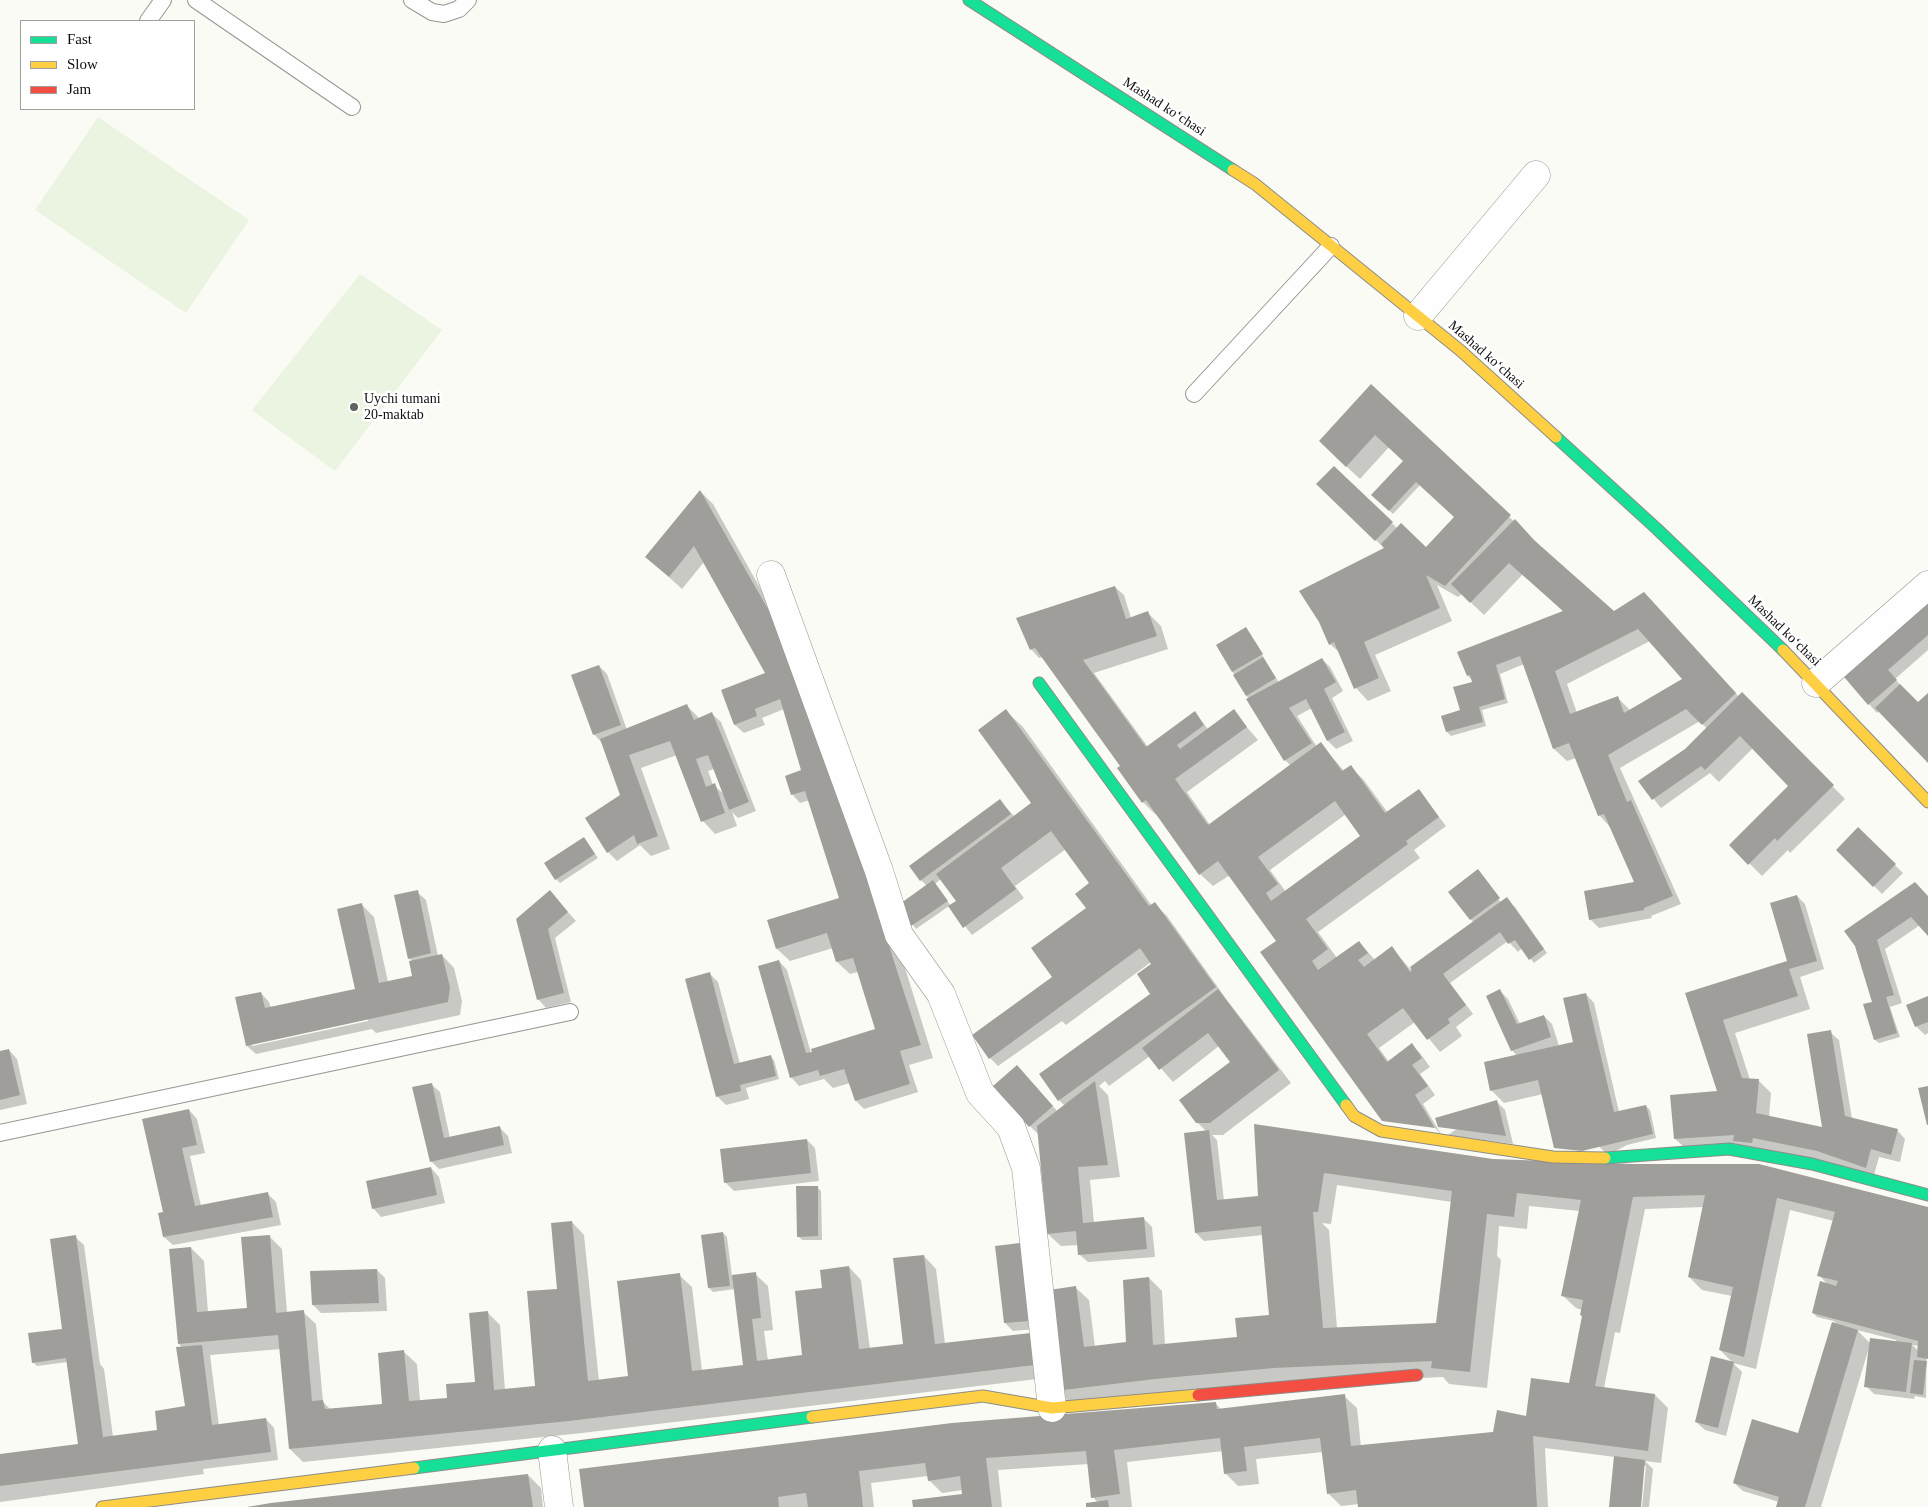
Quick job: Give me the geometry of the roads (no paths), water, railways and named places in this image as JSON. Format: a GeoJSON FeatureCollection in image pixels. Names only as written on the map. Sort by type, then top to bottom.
{"type":"FeatureCollection","features":[{"type":"Feature","properties":{"kind":"street","name":"Mashad koʻchasi"},"geometry":{"type":"LineString","coordinates":[[969,0],[1255,184],[1461,351],[1657,529],[1816,683],[1928,802]]}},
{"type":"Feature","properties":{"kind":"street"},"geometry":{"type":"LineString","coordinates":[[1418,316],[1536,175]]}},
{"type":"Feature","properties":{"kind":"street"},"geometry":{"type":"LineString","coordinates":[[771,575],[879,871],[899,935],[941,994],[980,1093],[1012,1127],[1026,1168],[1052,1408]]}},
{"type":"Feature","properties":{"kind":"street"},"geometry":{"type":"LineString","coordinates":[[1816,683],[1928,585]]}},
{"type":"Feature","properties":{"kind":"street"},"geometry":{"type":"LineString","coordinates":[[1039,683],[1354,1116],[1381,1131],[1553,1157],[1626,1158],[1729,1149],[1812,1164],[1928,1196]]}},
{"type":"Feature","properties":{"kind":"street"},"geometry":{"type":"LineString","coordinates":[[102,1507],[983,1396],[1052,1408],[1417,1375]]}},
{"type":"Feature","properties":{"kind":"street"},"geometry":{"type":"LineString","coordinates":[[552,1450],[559,1507]]}},
{"type":"Feature","properties":{"kind":"lane"},"geometry":{"type":"LineString","coordinates":[[149,20],[163,0]]}},
{"type":"Feature","properties":{"kind":"lane"},"geometry":{"type":"LineString","coordinates":[[196,0],[352,107]]}},
{"type":"Feature","properties":{"kind":"lane"},"geometry":{"type":"LineString","coordinates":[[412,0],[432,12],[444,14],[459,9],[468,0]]}},
{"type":"Feature","properties":{"kind":"lane"},"geometry":{"type":"LineString","coordinates":[[1194,394],[1331,246]]}},
{"type":"Feature","properties":{"kind":"lane"},"geometry":{"type":"LineString","coordinates":[[0,1133],[570,1012]]}},
{"type":"Feature","properties":{"kind":"place","name":"Uychi tumani 20-maktab"},"geometry":{"type":"Point","coordinates":[354,407]}}]}
